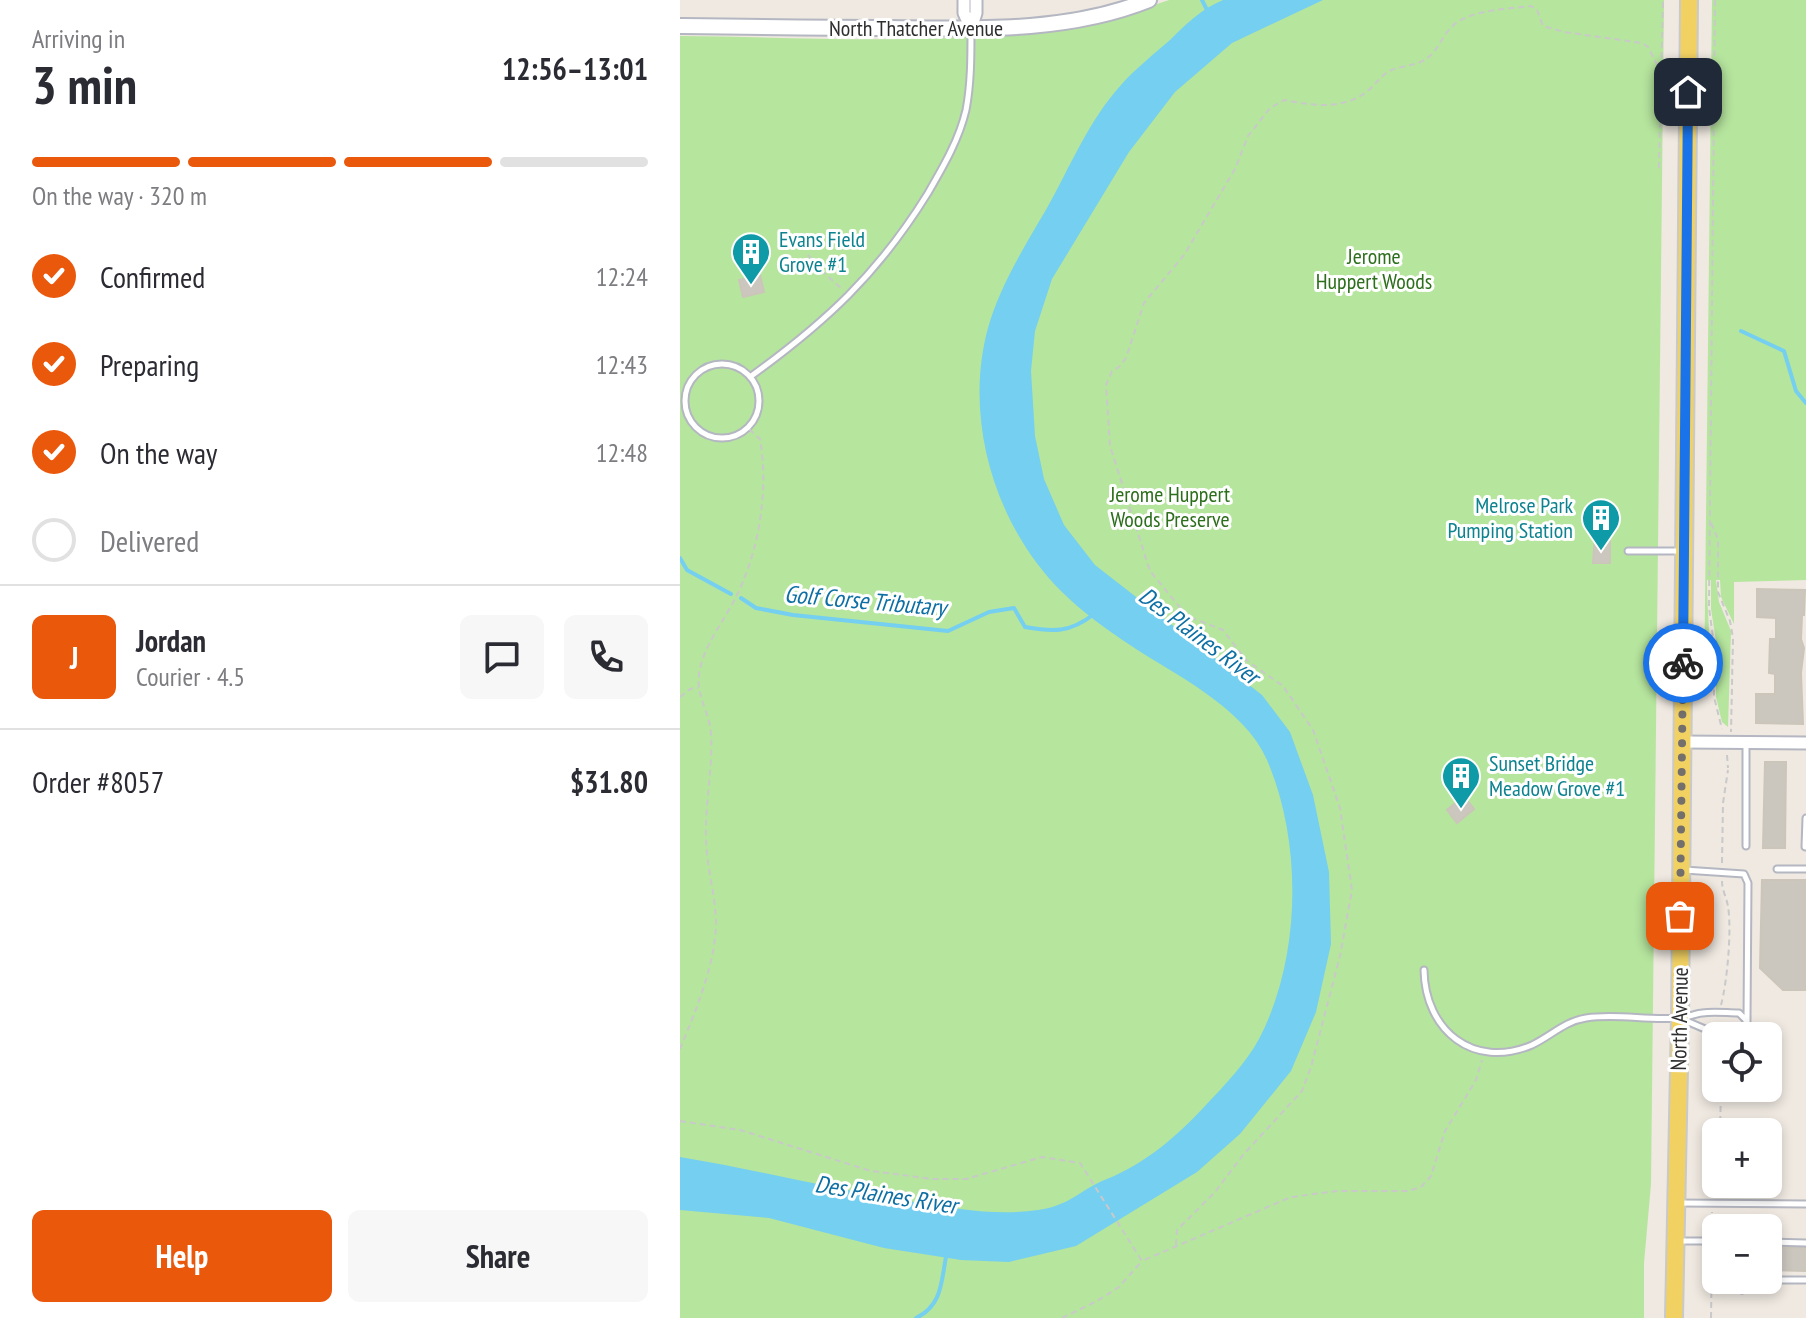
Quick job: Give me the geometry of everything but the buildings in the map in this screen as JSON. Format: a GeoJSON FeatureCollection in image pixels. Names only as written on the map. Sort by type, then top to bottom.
{"type":"FeatureCollection","features":[{"type":"Feature","properties":{"kind":"main road","name":"North Avenue"},"geometry":{"type":"LineString","coordinates":[[1674,1318],[1680,1018],[1689,0]]}},
{"type":"Feature","properties":{"kind":"street"},"geometry":{"type":"LineString","coordinates":[[964,0],[964,13],[971,29]]}},
{"type":"Feature","properties":{"kind":"street"},"geometry":{"type":"LineString","coordinates":[[971,29],[976,0]]}},
{"type":"Feature","properties":{"kind":"street","name":"North Thatcher Avenue"},"geometry":{"type":"LineString","coordinates":[[680,26],[1028,27],[1086,17],[1149,0]]}},
{"type":"Feature","properties":{"kind":"street"},"geometry":{"type":"LineString","coordinates":[[1682,742],[1806,743]]}},
{"type":"Feature","properties":{"kind":"lane"},"geometry":{"type":"LineString","coordinates":[[750,377],[812,331],[850,296],[905,228],[937,178],[958,135],[968,98],[971,29]]}},
{"type":"Feature","properties":{"kind":"lane"},"geometry":{"type":"LineString","coordinates":[[717,364],[741,369],[750,377],[759,399],[758,411],[748,428],[734,437],[722,439],[699,431],[690,422],[684,397],[687,385],[695,375],[705,367],[717,364]]}},
{"type":"Feature","properties":{"kind":"lane"},"geometry":{"type":"LineString","coordinates":[[1628,551],[1684,551]]}},
{"type":"Feature","properties":{"kind":"lane"},"geometry":{"type":"LineString","coordinates":[[1746,742],[1746,846]]}},
{"type":"Feature","properties":{"kind":"lane"},"geometry":{"type":"LineString","coordinates":[[1805,847],[1806,818]]}},
{"type":"Feature","properties":{"kind":"lane"},"geometry":{"type":"LineString","coordinates":[[1777,869],[1806,869]]}},
{"type":"Feature","properties":{"kind":"lane"},"geometry":{"type":"LineString","coordinates":[[1680,1018],[1705,1029],[1721,1031],[1740,1031],[1747,1021],[1748,883],[1744,874],[1681,870]]}},
{"type":"Feature","properties":{"kind":"lane"},"geometry":{"type":"LineString","coordinates":[[1424,970],[1425,995],[1436,1021],[1464,1045],[1484,1051],[1518,1050],[1534,1044],[1564,1024],[1584,1018],[1680,1018],[1706,1012],[1739,1013],[1747,1021]]}},
{"type":"Feature","properties":{"kind":"lane"},"geometry":{"type":"LineString","coordinates":[[1676,1203],[1806,1204]]}},
{"type":"Feature","properties":{"kind":"lane"},"geometry":{"type":"LineString","coordinates":[[1675,1241],[1702,1241]]}},
{"type":"Feature","properties":{"kind":"lane"},"geometry":{"type":"LineString","coordinates":[[1782,1242],[1806,1243]]}},
{"type":"Feature","properties":{"kind":"lane"},"geometry":{"type":"LineString","coordinates":[[1782,1280],[1806,1280]]}},
{"type":"Feature","properties":{"kind":"path"},"geometry":{"type":"LineString","coordinates":[[1659,168],[1663,0]]}},
{"type":"Feature","properties":{"kind":"path"},"geometry":{"type":"LineString","coordinates":[[1711,522],[1718,539],[1718,592],[1732,627],[1731,732],[1722,729],[1714,697],[1714,644],[1709,608],[1715,0]]}},
{"type":"Feature","properties":{"kind":"path"},"geometry":{"type":"LineString","coordinates":[[1176,1245],[1177,1230],[1215,1192],[1243,1155],[1302,1091],[1340,956],[1352,890],[1340,808],[1313,730],[1283,686],[1246,660],[1223,630],[1187,616],[1150,571],[1110,446],[1106,385],[1112,371],[1126,358],[1144,303],[1184,255],[1235,169],[1248,136],[1270,108],[1284,100],[1321,107],[1360,96],[1386,73],[1426,60],[1459,20],[1476,14],[1531,6],[1537,10],[1543,26],[1642,43],[1648,47],[1661,72]]}},
{"type":"Feature","properties":{"kind":"path"},"geometry":{"type":"LineString","coordinates":[[808,255],[850,296]]}},
{"type":"Feature","properties":{"kind":"path"},"geometry":{"type":"LineString","coordinates":[[680,1049],[708,968],[716,924],[713,880],[705,841],[711,733],[699,688],[699,671],[736,597],[750,561],[763,498],[760,439],[748,428]]}},
{"type":"Feature","properties":{"kind":"path"},"geometry":{"type":"LineString","coordinates":[[680,697],[690,689],[699,688]]}},
{"type":"Feature","properties":{"kind":"path"},"geometry":{"type":"LineString","coordinates":[[1722,866],[1728,750]]}},
{"type":"Feature","properties":{"kind":"path"},"geometry":{"type":"LineString","coordinates":[[1721,1005],[1727,986],[1728,907],[1722,882]]}},
{"type":"Feature","properties":{"kind":"path"},"geometry":{"type":"LineString","coordinates":[[1062,1318],[1119,1287],[1142,1261],[1291,1197],[1338,1191],[1408,1191],[1421,1187],[1431,1176],[1445,1131],[1476,1080],[1484,1051]]}},
{"type":"Feature","properties":{"kind":"path"},"geometry":{"type":"LineString","coordinates":[[680,1121],[740,1130],[871,1171],[933,1179],[966,1179],[1042,1157],[1080,1163],[1142,1261]]}},
{"type":"Feature","properties":{"kind":"path"},"geometry":{"type":"LineString","coordinates":[[1711,1318],[1712,1294]]}},
{"type":"Feature","properties":{"kind":"green space","name":"Jerome Huppert Woods Preserve"},"geometry":{"type":"Polygon","coordinates":[[[1169,0],[1664,0],[1651,1184],[1644,1263],[1644,1318],[680,1318],[680,36],[928,39],[990,35],[1051,29],[1111,17],[1169,0]]]}},
{"type":"Feature","properties":{"kind":"green space"},"geometry":{"type":"Polygon","coordinates":[[[1712,0],[1806,0],[1806,580],[1734,582],[1734,624],[1721,597],[1720,580],[1716,580],[1719,602],[1731,631],[1728,727],[1722,722],[1716,697],[1711,580],[1707,580],[1712,691],[1704,691],[1712,0]]]}},
{"type":"Feature","properties":{"kind":"water"},"geometry":{"type":"Polygon","coordinates":[[[1223,0],[1323,0],[1232,43],[1175,92],[1129,152],[1052,279],[1035,331],[1031,371],[1035,436],[1044,479],[1064,525],[1095,565],[1262,695],[1290,732],[1313,795],[1329,872],[1331,944],[1316,1012],[1291,1071],[1240,1134],[1197,1172],[1076,1246],[1009,1262],[961,1260],[884,1248],[769,1218],[680,1210],[680,1157],[961,1209],[1023,1212],[1050,1208],[1121,1173],[1160,1148],[1220,1090],[1259,1039],[1283,973],[1292,901],[1287,827],[1267,760],[1256,741],[1225,708],[1094,620],[1062,592],[1039,565],[1019,536],[990,469],[980,398],[981,363],[999,296],[1090,128],[1132,73],[1194,17],[1223,0]]]}},
{"type":"Feature","properties":{"kind":"waterway"},"geometry":{"type":"LineString","coordinates":[[1202,0],[1208,12]]}},
{"type":"Feature","properties":{"kind":"waterway"},"geometry":{"type":"LineString","coordinates":[[1741,331],[1784,351],[1796,391],[1806,403]]}},
{"type":"Feature","properties":{"kind":"waterway","name":"Golf Corse Tributary"},"geometry":{"type":"LineString","coordinates":[[680,558],[687,570],[731,594]]}},
{"type":"Feature","properties":{"kind":"waterway","name":"Golf Corse Tributary"},"geometry":{"type":"LineString","coordinates":[[741,598],[756,608],[793,615],[948,631],[989,612],[1014,608],[1025,627],[1044,630],[1069,628],[1094,614]]}},
{"type":"Feature","properties":{"kind":"waterway"},"geometry":{"type":"LineString","coordinates":[[916,1318],[937,1298],[947,1252]]}},
{"type":"Feature","properties":{"kind":"way so far"},"geometry":{"type":"LineString","coordinates":[[1680,916],[1683,663]]}},
{"type":"Feature","properties":{"kind":"place","name":"Evans Field Grove #1"},"geometry":{"type":"Point","coordinates":[751,286]}},
{"type":"Feature","properties":{"kind":"place","name":"Melrose Park Pumping Station"},"geometry":{"type":"Point","coordinates":[1601,552]}},
{"type":"Feature","properties":{"kind":"place","name":"Sunset Bridge Meadow Grove #1"},"geometry":{"type":"Point","coordinates":[1461,810]}},
{"type":"Feature","properties":{"kind":"route"},"geometry":{"type":"LineString","coordinates":[[1683,663],[1688,92]]}},
{"type":"Feature","properties":{"kind":"park label","name":"Jerome Huppert Woods"},"geometry":{"type":"Point","coordinates":[1374,268]}},
{"type":"Feature","properties":{"kind":"water label","name":"Des Plaines River"},"geometry":{"type":"Point","coordinates":[1199,636]}},
{"type":"Feature","properties":{"kind":"water label","name":"Des Plaines River"},"geometry":{"type":"Point","coordinates":[886,1195]}}]}
